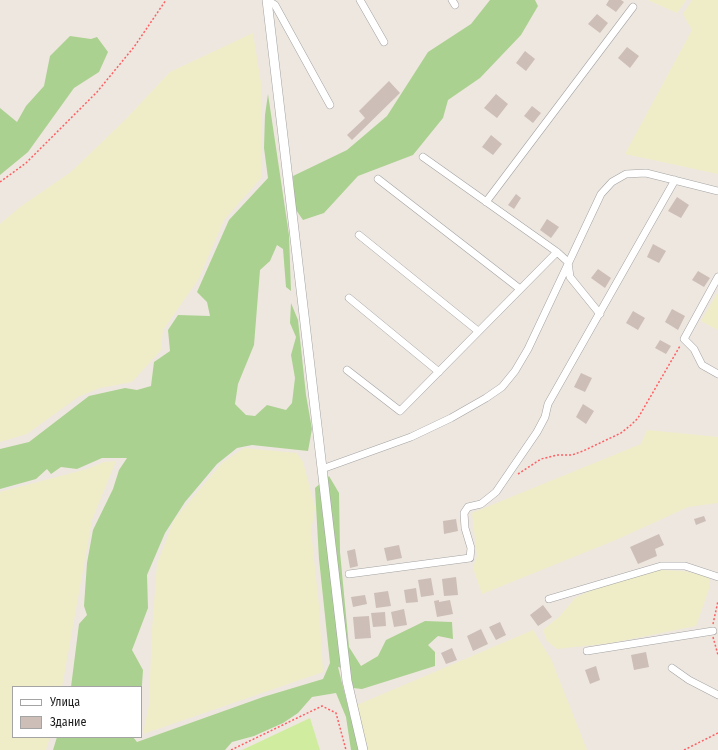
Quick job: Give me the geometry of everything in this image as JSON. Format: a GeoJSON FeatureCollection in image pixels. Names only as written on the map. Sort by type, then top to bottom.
{"type":"FeatureCollection","features":[{"type":"Feature","properties":{"kind":"street"},"geometry":{"type":"LineString","coordinates":[[267,0],[276,5],[330,104]]}},
{"type":"Feature","properties":{"kind":"street"},"geometry":{"type":"LineString","coordinates":[[267,0],[346,681],[363,750]]}},
{"type":"Feature","properties":{"kind":"street"},"geometry":{"type":"LineString","coordinates":[[360,0],[384,42]]}},
{"type":"Feature","properties":{"kind":"street"},"geometry":{"type":"LineString","coordinates":[[486,202],[634,7]]}},
{"type":"Feature","properties":{"kind":"street"},"geometry":{"type":"LineString","coordinates":[[423,157],[557,252],[568,262],[570,277],[600,314]]}},
{"type":"Feature","properties":{"kind":"street"},"geometry":{"type":"LineString","coordinates":[[322,469],[411,437],[452,418],[502,387],[515,371],[528,349],[601,194],[612,182],[626,174],[646,173],[718,191]]}},
{"type":"Feature","properties":{"kind":"street"},"geometry":{"type":"LineString","coordinates":[[378,179],[520,289]]}},
{"type":"Feature","properties":{"kind":"street"},"geometry":{"type":"LineString","coordinates":[[349,574],[470,558],[471,548],[465,528],[464,513],[468,507],[481,504],[496,492],[528,445],[545,417],[548,404],[675,180]]}},
{"type":"Feature","properties":{"kind":"street"},"geometry":{"type":"LineString","coordinates":[[359,235],[478,331]]}},
{"type":"Feature","properties":{"kind":"street"},"geometry":{"type":"LineString","coordinates":[[347,370],[400,411],[557,252]]}},
{"type":"Feature","properties":{"kind":"street"},"geometry":{"type":"LineString","coordinates":[[718,277],[684,339],[694,349],[702,365],[718,374]]}},
{"type":"Feature","properties":{"kind":"street"},"geometry":{"type":"LineString","coordinates":[[349,298],[439,372]]}},
{"type":"Feature","properties":{"kind":"street"},"geometry":{"type":"LineString","coordinates":[[549,599],[661,566],[686,566],[718,576]]}},
{"type":"Feature","properties":{"kind":"street"},"geometry":{"type":"LineString","coordinates":[[587,651],[713,631]]}},
{"type":"Feature","properties":{"kind":"street"},"geometry":{"type":"LineString","coordinates":[[672,668],[689,680],[718,695]]}},
{"type":"Feature","properties":{"kind":"path"},"geometry":{"type":"LineString","coordinates":[[0,182],[26,163],[97,92],[134,47],[166,0]]}},
{"type":"Feature","properties":{"kind":"path"},"geometry":{"type":"LineString","coordinates":[[514,476],[541,460],[557,454],[572,455],[621,433],[631,425],[638,418],[684,339]]}},
{"type":"Feature","properties":{"kind":"path"},"geometry":{"type":"LineString","coordinates":[[231,750],[322,706],[336,713],[346,750]]}},
{"type":"Feature","properties":{"kind":"path"},"geometry":{"type":"LineString","coordinates":[[684,750],[718,733]]}},
{"type":"Feature","properties":{"kind":"shaded area"},"geometry":{"type":"Polygon","coordinates":[[[648,0],[686,0],[677,13],[648,0]]]}},
{"type":"Feature","properties":{"kind":"shaded area"},"geometry":{"type":"Polygon","coordinates":[[[692,0],[718,0],[718,174],[625,154],[692,30],[683,14],[692,0]]]}},
{"type":"Feature","properties":{"kind":"shaded area"},"geometry":{"type":"Polygon","coordinates":[[[253,33],[261,83],[261,178],[224,220],[198,280],[163,330],[161,350],[132,382],[100,388],[78,397],[27,434],[0,442],[0,224],[20,207],[71,172],[125,120],[170,72],[253,33]]]}},
{"type":"Feature","properties":{"kind":"shaded area"},"geometry":{"type":"Polygon","coordinates":[[[718,292],[718,330],[701,321],[718,292]]]}},
{"type":"Feature","properties":{"kind":"shaded area"},"geometry":{"type":"Polygon","coordinates":[[[647,430],[718,437],[718,503],[688,507],[618,539],[482,594],[473,568],[477,556],[472,513],[641,444],[647,430]]]}},
{"type":"Feature","properties":{"kind":"shaded area"},"geometry":{"type":"Polygon","coordinates":[[[244,448],[297,453],[303,462],[315,508],[311,531],[319,606],[323,672],[143,734],[149,705],[152,630],[157,564],[174,520],[222,463],[244,448]]]}},
{"type":"Feature","properties":{"kind":"shaded area"},"geometry":{"type":"Polygon","coordinates":[[[116,461],[92,520],[62,686],[12,686],[12,738],[50,738],[46,750],[0,750],[0,492],[87,469],[104,462],[116,461]]]}},
{"type":"Feature","properties":{"kind":"shaded area"},"geometry":{"type":"Polygon","coordinates":[[[659,570],[684,571],[709,577],[709,589],[696,626],[611,643],[557,649],[547,641],[543,630],[560,616],[575,598],[592,590],[659,570]]]}},
{"type":"Feature","properties":{"kind":"shaded area"},"geometry":{"type":"Polygon","coordinates":[[[533,630],[551,659],[587,750],[368,750],[357,705],[533,630]]]}},
{"type":"Feature","properties":{"kind":"green space"},"geometry":{"type":"Polygon","coordinates":[[[490,0],[535,0],[538,6],[521,35],[480,78],[448,100],[443,118],[413,155],[358,176],[324,213],[303,220],[294,207],[293,176],[347,150],[387,116],[428,52],[471,24],[490,0]]]}},
{"type":"Feature","properties":{"kind":"green space"},"geometry":{"type":"Polygon","coordinates":[[[70,36],[91,39],[97,37],[108,52],[99,72],[74,88],[28,152],[0,175],[0,108],[17,122],[26,106],[44,86],[50,56],[70,36]]]}},
{"type":"Feature","properties":{"kind":"green space"},"geometry":{"type":"Polygon","coordinates":[[[268,94],[289,235],[291,291],[286,287],[283,249],[277,245],[270,261],[260,270],[254,345],[238,384],[235,404],[246,415],[255,416],[267,405],[286,410],[292,403],[295,378],[291,355],[296,337],[290,323],[291,303],[298,320],[306,395],[312,429],[308,451],[252,445],[237,448],[217,464],[185,502],[165,533],[147,575],[148,608],[132,650],[143,670],[142,686],[71,686],[79,624],[87,615],[84,606],[87,563],[93,530],[113,489],[119,470],[127,458],[102,458],[77,469],[61,467],[51,474],[47,469],[36,479],[0,489],[0,449],[29,442],[89,396],[125,388],[137,390],[151,386],[154,362],[170,351],[168,330],[178,315],[210,316],[207,302],[197,292],[229,220],[268,178],[264,148],[265,115],[268,94]]]}},
{"type":"Feature","properties":{"kind":"green space"},"geometry":{"type":"Polygon","coordinates":[[[329,476],[339,493],[340,552],[349,647],[361,666],[378,656],[386,640],[425,621],[452,622],[453,639],[438,636],[428,645],[435,652],[435,666],[362,689],[353,688],[349,670],[338,667],[359,750],[351,750],[346,717],[336,693],[312,697],[298,713],[283,723],[254,736],[232,742],[225,750],[53,750],[57,738],[134,738],[137,742],[263,697],[323,679],[330,663],[319,559],[315,488],[329,476]]]}},
{"type":"Feature","properties":{"kind":"green space"},"geometry":{"type":"Polygon","coordinates":[[[310,718],[320,750],[242,750],[310,718]]]}},
{"type":"Feature","properties":{"kind":"building"},"geometry":{"type":"Polygon","coordinates":[[[609,0],[621,0],[624,2],[616,12],[606,5],[609,0]]]}},
{"type":"Feature","properties":{"kind":"building"},"geometry":{"type":"Polygon","coordinates":[[[597,14],[608,23],[600,33],[588,24],[597,14]]]}},
{"type":"Feature","properties":{"kind":"building"},"geometry":{"type":"Polygon","coordinates":[[[627,47],[639,56],[630,68],[618,58],[627,47]]]}},
{"type":"Feature","properties":{"kind":"building"},"geometry":{"type":"Polygon","coordinates":[[[525,51],[535,59],[526,71],[516,63],[525,51]]]}},
{"type":"Feature","properties":{"kind":"building"},"geometry":{"type":"Polygon","coordinates":[[[389,81],[400,93],[352,140],[347,135],[365,118],[359,111],[389,81]]]}},
{"type":"Feature","properties":{"kind":"building"},"geometry":{"type":"Polygon","coordinates":[[[496,94],[508,104],[497,118],[484,108],[496,94]]]}},
{"type":"Feature","properties":{"kind":"building"},"geometry":{"type":"Polygon","coordinates":[[[532,106],[541,113],[533,123],[524,116],[532,106]]]}},
{"type":"Feature","properties":{"kind":"building"},"geometry":{"type":"Polygon","coordinates":[[[491,135],[502,144],[493,155],[482,147],[491,135]]]}},
{"type":"Feature","properties":{"kind":"building"},"geometry":{"type":"Polygon","coordinates":[[[516,194],[521,198],[514,209],[508,205],[516,194]]]}},
{"type":"Feature","properties":{"kind":"building"},"geometry":{"type":"Polygon","coordinates":[[[677,197],[689,205],[681,218],[668,211],[677,197]]]}},
{"type":"Feature","properties":{"kind":"building"},"geometry":{"type":"Polygon","coordinates":[[[547,219],[559,227],[551,238],[540,230],[547,219]]]}},
{"type":"Feature","properties":{"kind":"building"},"geometry":{"type":"Polygon","coordinates":[[[653,244],[666,251],[659,263],[647,257],[653,244]]]}},
{"type":"Feature","properties":{"kind":"building"},"geometry":{"type":"Polygon","coordinates":[[[598,269],[611,278],[605,288],[591,278],[598,269]]]}},
{"type":"Feature","properties":{"kind":"building"},"geometry":{"type":"Polygon","coordinates":[[[698,271],[710,278],[704,287],[692,280],[698,271]]]}},
{"type":"Feature","properties":{"kind":"building"},"geometry":{"type":"Polygon","coordinates":[[[672,309],[685,316],[678,330],[665,322],[672,309]]]}},
{"type":"Feature","properties":{"kind":"building"},"geometry":{"type":"Polygon","coordinates":[[[633,311],[645,318],[638,330],[626,323],[633,311]]]}},
{"type":"Feature","properties":{"kind":"building"},"geometry":{"type":"Polygon","coordinates":[[[660,340],[671,346],[666,354],[655,348],[660,340]]]}},
{"type":"Feature","properties":{"kind":"building"},"geometry":{"type":"Polygon","coordinates":[[[581,373],[592,378],[585,392],[574,387],[581,373]]]}},
{"type":"Feature","properties":{"kind":"building"},"geometry":{"type":"Polygon","coordinates":[[[583,404],[594,411],[586,424],[576,417],[583,404]]]}},
{"type":"Feature","properties":{"kind":"building"},"geometry":{"type":"Polygon","coordinates":[[[704,516],[706,521],[696,525],[694,519],[704,516]]]}},
{"type":"Feature","properties":{"kind":"building"},"geometry":{"type":"Polygon","coordinates":[[[456,519],[458,531],[444,534],[443,521],[456,519]]]}},
{"type":"Feature","properties":{"kind":"building"},"geometry":{"type":"Polygon","coordinates":[[[659,534],[664,545],[655,549],[657,556],[638,564],[630,547],[659,534]]]}},
{"type":"Feature","properties":{"kind":"building"},"geometry":{"type":"Polygon","coordinates":[[[399,545],[402,558],[387,561],[384,548],[399,545]]]}},
{"type":"Feature","properties":{"kind":"building"},"geometry":{"type":"Polygon","coordinates":[[[355,549],[358,566],[350,568],[347,551],[355,549]]]}},
{"type":"Feature","properties":{"kind":"building"},"geometry":{"type":"Polygon","coordinates":[[[456,577],[458,595],[444,596],[442,579],[456,577]]]}},
{"type":"Feature","properties":{"kind":"building"},"geometry":{"type":"Polygon","coordinates":[[[431,578],[434,595],[421,597],[418,580],[431,578]]]}},
{"type":"Feature","properties":{"kind":"building"},"geometry":{"type":"Polygon","coordinates":[[[416,588],[418,602],[406,603],[404,590],[416,588]]]}},
{"type":"Feature","properties":{"kind":"building"},"geometry":{"type":"Polygon","coordinates":[[[388,591],[391,606],[376,608],[374,593],[388,591]]]}},
{"type":"Feature","properties":{"kind":"building"},"geometry":{"type":"Polygon","coordinates":[[[365,595],[367,604],[353,607],[351,597],[365,595]]]}},
{"type":"Feature","properties":{"kind":"building"},"geometry":{"type":"Polygon","coordinates":[[[439,600],[439,602],[450,600],[453,614],[437,617],[434,601],[439,600]]]}},
{"type":"Feature","properties":{"kind":"building"},"geometry":{"type":"Polygon","coordinates":[[[543,605],[552,617],[538,626],[530,615],[543,605]]]}},
{"type":"Feature","properties":{"kind":"building"},"geometry":{"type":"Polygon","coordinates":[[[404,609],[407,625],[394,627],[391,612],[404,609]]]}},
{"type":"Feature","properties":{"kind":"building"},"geometry":{"type":"Polygon","coordinates":[[[385,612],[386,626],[373,627],[371,613],[385,612]]]}},
{"type":"Feature","properties":{"kind":"building"},"geometry":{"type":"Polygon","coordinates":[[[369,616],[371,638],[355,639],[353,617],[369,616]]]}},
{"type":"Feature","properties":{"kind":"building"},"geometry":{"type":"Polygon","coordinates":[[[500,622],[506,635],[496,640],[489,627],[500,622]]]}},
{"type":"Feature","properties":{"kind":"building"},"geometry":{"type":"Polygon","coordinates":[[[481,629],[488,644],[473,651],[467,636],[481,629]]]}},
{"type":"Feature","properties":{"kind":"building"},"geometry":{"type":"Polygon","coordinates":[[[452,648],[457,660],[446,664],[441,653],[452,648]]]}},
{"type":"Feature","properties":{"kind":"building"},"geometry":{"type":"Polygon","coordinates":[[[646,652],[649,667],[634,670],[631,655],[646,652]]]}},
{"type":"Feature","properties":{"kind":"building"},"geometry":{"type":"Polygon","coordinates":[[[596,666],[600,680],[590,684],[585,670],[596,666]]]}}]}
